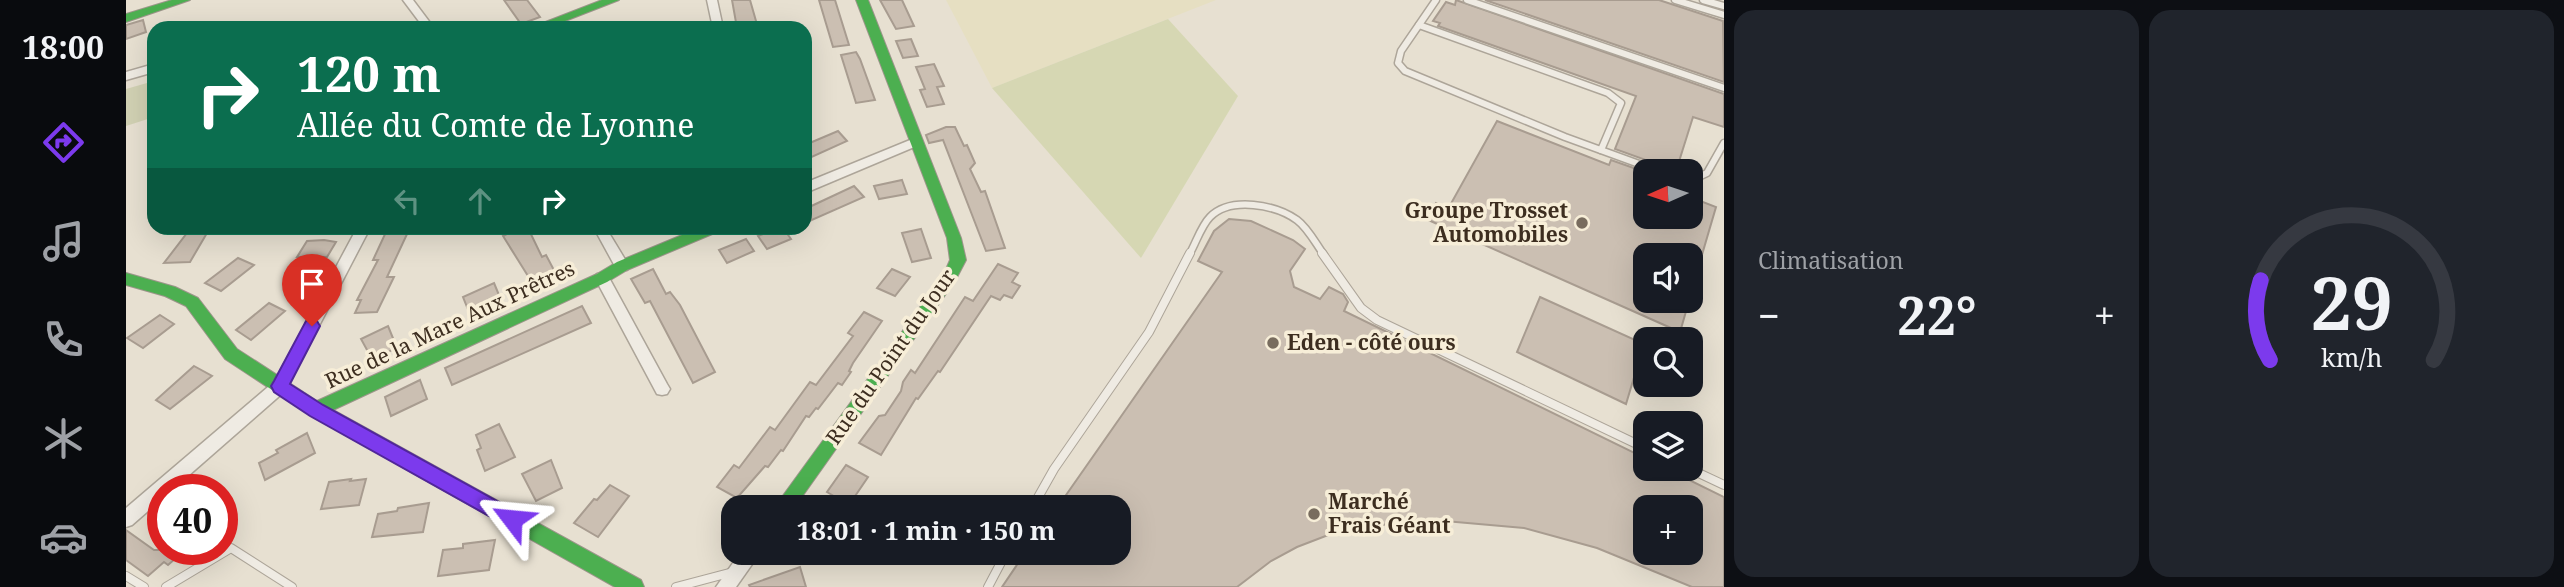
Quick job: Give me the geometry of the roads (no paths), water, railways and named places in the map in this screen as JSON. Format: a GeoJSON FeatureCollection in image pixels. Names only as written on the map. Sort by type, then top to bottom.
{"type":"FeatureCollection","features":[{"type":"Feature","properties":{"kind":"street"},"geometry":{"type":"LineString","coordinates":[[126,18],[184,0]]}},
{"type":"Feature","properties":{"kind":"street"},"geometry":{"type":"LineString","coordinates":[[408,0],[424,21]]}},
{"type":"Feature","properties":{"kind":"street"},"geometry":{"type":"LineString","coordinates":[[555,21],[613,0]]}},
{"type":"Feature","properties":{"kind":"street"},"geometry":{"type":"LineString","coordinates":[[712,0],[716,21]]}},
{"type":"Feature","properties":{"kind":"street","name":"Rue du Point du Jour"},"geometry":{"type":"LineString","coordinates":[[792,495],[950,277],[958,260],[954,238],[862,0]]}},
{"type":"Feature","properties":{"kind":"street"},"geometry":{"type":"LineString","coordinates":[[126,76],[147,70]]}},
{"type":"Feature","properties":{"kind":"street"},"geometry":{"type":"LineString","coordinates":[[812,185],[915,142]]}},
{"type":"Feature","properties":{"kind":"street"},"geometry":{"type":"LineString","coordinates":[[126,519],[280,386],[359,235]]}},
{"type":"Feature","properties":{"kind":"street"},"geometry":{"type":"LineString","coordinates":[[604,235],[622,265]]}},
{"type":"Feature","properties":{"kind":"street","name":"Rue de la Mare Aux Prêtres"},"geometry":{"type":"LineString","coordinates":[[316,410],[601,278],[622,265],[695,235]]}},
{"type":"Feature","properties":{"kind":"street","name":"Rue de la Mare Aux Prêtres"},"geometry":{"type":"LineString","coordinates":[[601,278],[662,389]]}},
{"type":"Feature","properties":{"kind":"street"},"geometry":{"type":"LineString","coordinates":[[126,279],[169,291],[192,302],[231,354],[316,410],[634,587]]}},
{"type":"Feature","properties":{"kind":"street"},"geometry":{"type":"LineString","coordinates":[[725,587],[742,565]]}},
{"type":"Feature","properties":{"kind":"lane"},"geometry":{"type":"LineString","coordinates":[[1436,0],[1401,51],[1398,64],[1405,71],[1633,161]]}},
{"type":"Feature","properties":{"kind":"lane"},"geometry":{"type":"LineString","coordinates":[[1467,0],[1724,88]]}},
{"type":"Feature","properties":{"kind":"lane"},"geometry":{"type":"LineString","coordinates":[[1675,0],[1724,16]]}},
{"type":"Feature","properties":{"kind":"lane"},"geometry":{"type":"LineString","coordinates":[[1703,0],[1724,6]]}},
{"type":"Feature","properties":{"kind":"lane"},"geometry":{"type":"LineString","coordinates":[[1419,25],[1608,93],[1621,103],[1601,149]]}},
{"type":"Feature","properties":{"kind":"lane"},"geometry":{"type":"LineString","coordinates":[[1703,178],[1724,144]]}},
{"type":"Feature","properties":{"kind":"lane"},"geometry":{"type":"LineString","coordinates":[[1039,495],[1055,468],[1149,332],[1209,218],[1216,211],[1244,206],[1280,211],[1300,222],[1361,308],[1377,320],[1633,442]]}},
{"type":"Feature","properties":{"kind":"lane"},"geometry":{"type":"LineString","coordinates":[[1703,475],[1724,485]]}},
{"type":"Feature","properties":{"kind":"lane"},"geometry":{"type":"LineString","coordinates":[[166,587],[231,548],[292,587]]}},
{"type":"Feature","properties":{"kind":"lane"},"geometry":{"type":"LineString","coordinates":[[988,587],[1000,565]]}},
{"type":"Feature","properties":{"kind":"lane"},"geometry":{"type":"LineString","coordinates":[[676,587],[737,571]]}},
{"type":"Feature","properties":{"kind":"lane"},"geometry":{"type":"LineString","coordinates":[[126,576],[144,587]]}},
{"type":"Feature","properties":{"kind":"place","name":"Groupe Trosset Automobiles"},"geometry":{"type":"Point","coordinates":[1582,223]}},
{"type":"Feature","properties":{"kind":"place","name":"Eden - côté ours"},"geometry":{"type":"Point","coordinates":[1273,343]}},
{"type":"Feature","properties":{"kind":"place","name":"Marché Frais Géant"},"geometry":{"type":"Point","coordinates":[1314,514]}}]}
